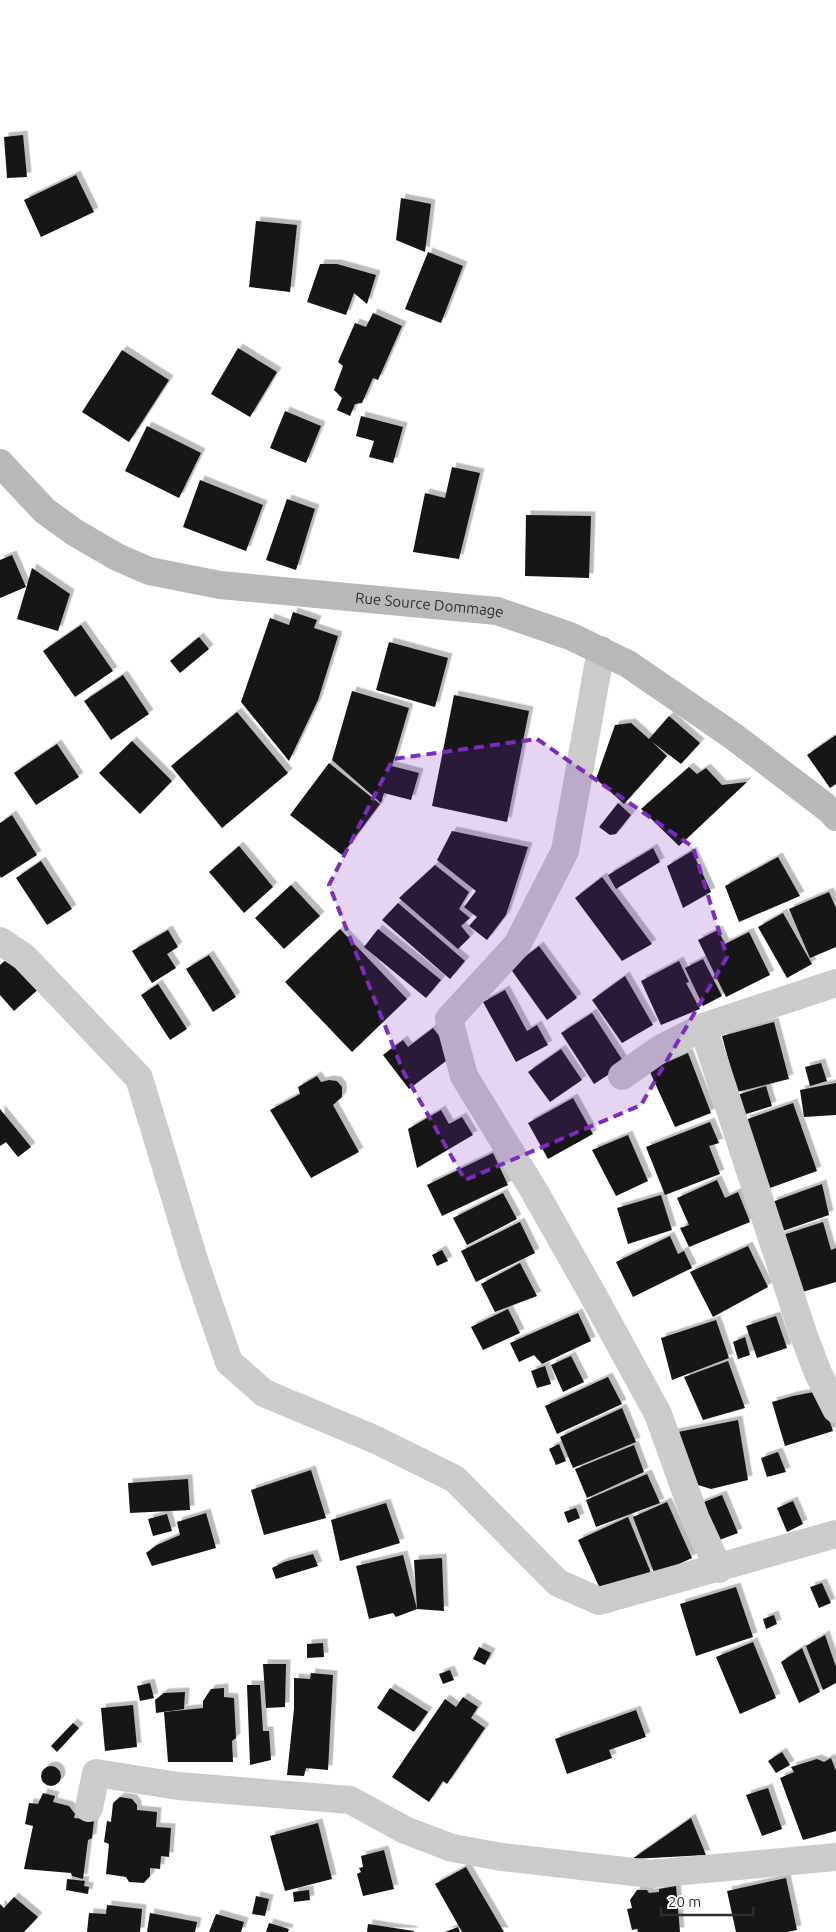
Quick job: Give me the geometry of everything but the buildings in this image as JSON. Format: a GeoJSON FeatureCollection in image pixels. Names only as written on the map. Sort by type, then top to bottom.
{"type":"FeatureCollection","features":[{"type":"Feature","properties":{"kind":"main road","name":"Rue Source Dommage"},"geometry":{"type":"LineString","coordinates":[[0,463],[45,510],[74,532],[117,558],[149,571],[220,585],[497,611],[570,636],[628,664],[733,736],[830,810],[836,817]]}},
{"type":"Feature","properties":{"kind":"street"},"geometry":{"type":"LineString","coordinates":[[602,650],[565,851],[518,945],[449,1019],[464,1076],[533,1188],[594,1294],[658,1414],[695,1517],[719,1569]]}},
{"type":"Feature","properties":{"kind":"street"},"geometry":{"type":"LineString","coordinates":[[0,941],[24,958],[139,1078],[195,1263],[229,1362],[264,1392],[374,1439],[455,1479],[558,1583],[600,1601],[719,1569],[836,1534]]}},
{"type":"Feature","properties":{"kind":"street"},"geometry":{"type":"LineString","coordinates":[[622,1076],[660,1049],[703,1026],[836,983]]}},
{"type":"Feature","properties":{"kind":"street"},"geometry":{"type":"LineString","coordinates":[[703,1026],[804,1336],[818,1373],[836,1409]]}},
{"type":"Feature","properties":{"kind":"street"},"geometry":{"type":"LineString","coordinates":[[89,1808],[96,1774],[178,1786],[350,1800],[405,1830],[452,1848],[502,1857],[651,1874],[836,1857]]}},
{"type":"Feature","properties":{"kind":"highlighted area"},"geometry":{"type":"Polygon","coordinates":[[[537,739],[693,847],[727,957],[641,1105],[465,1180],[403,1071],[329,885],[393,759],[537,739]]]}}]}
